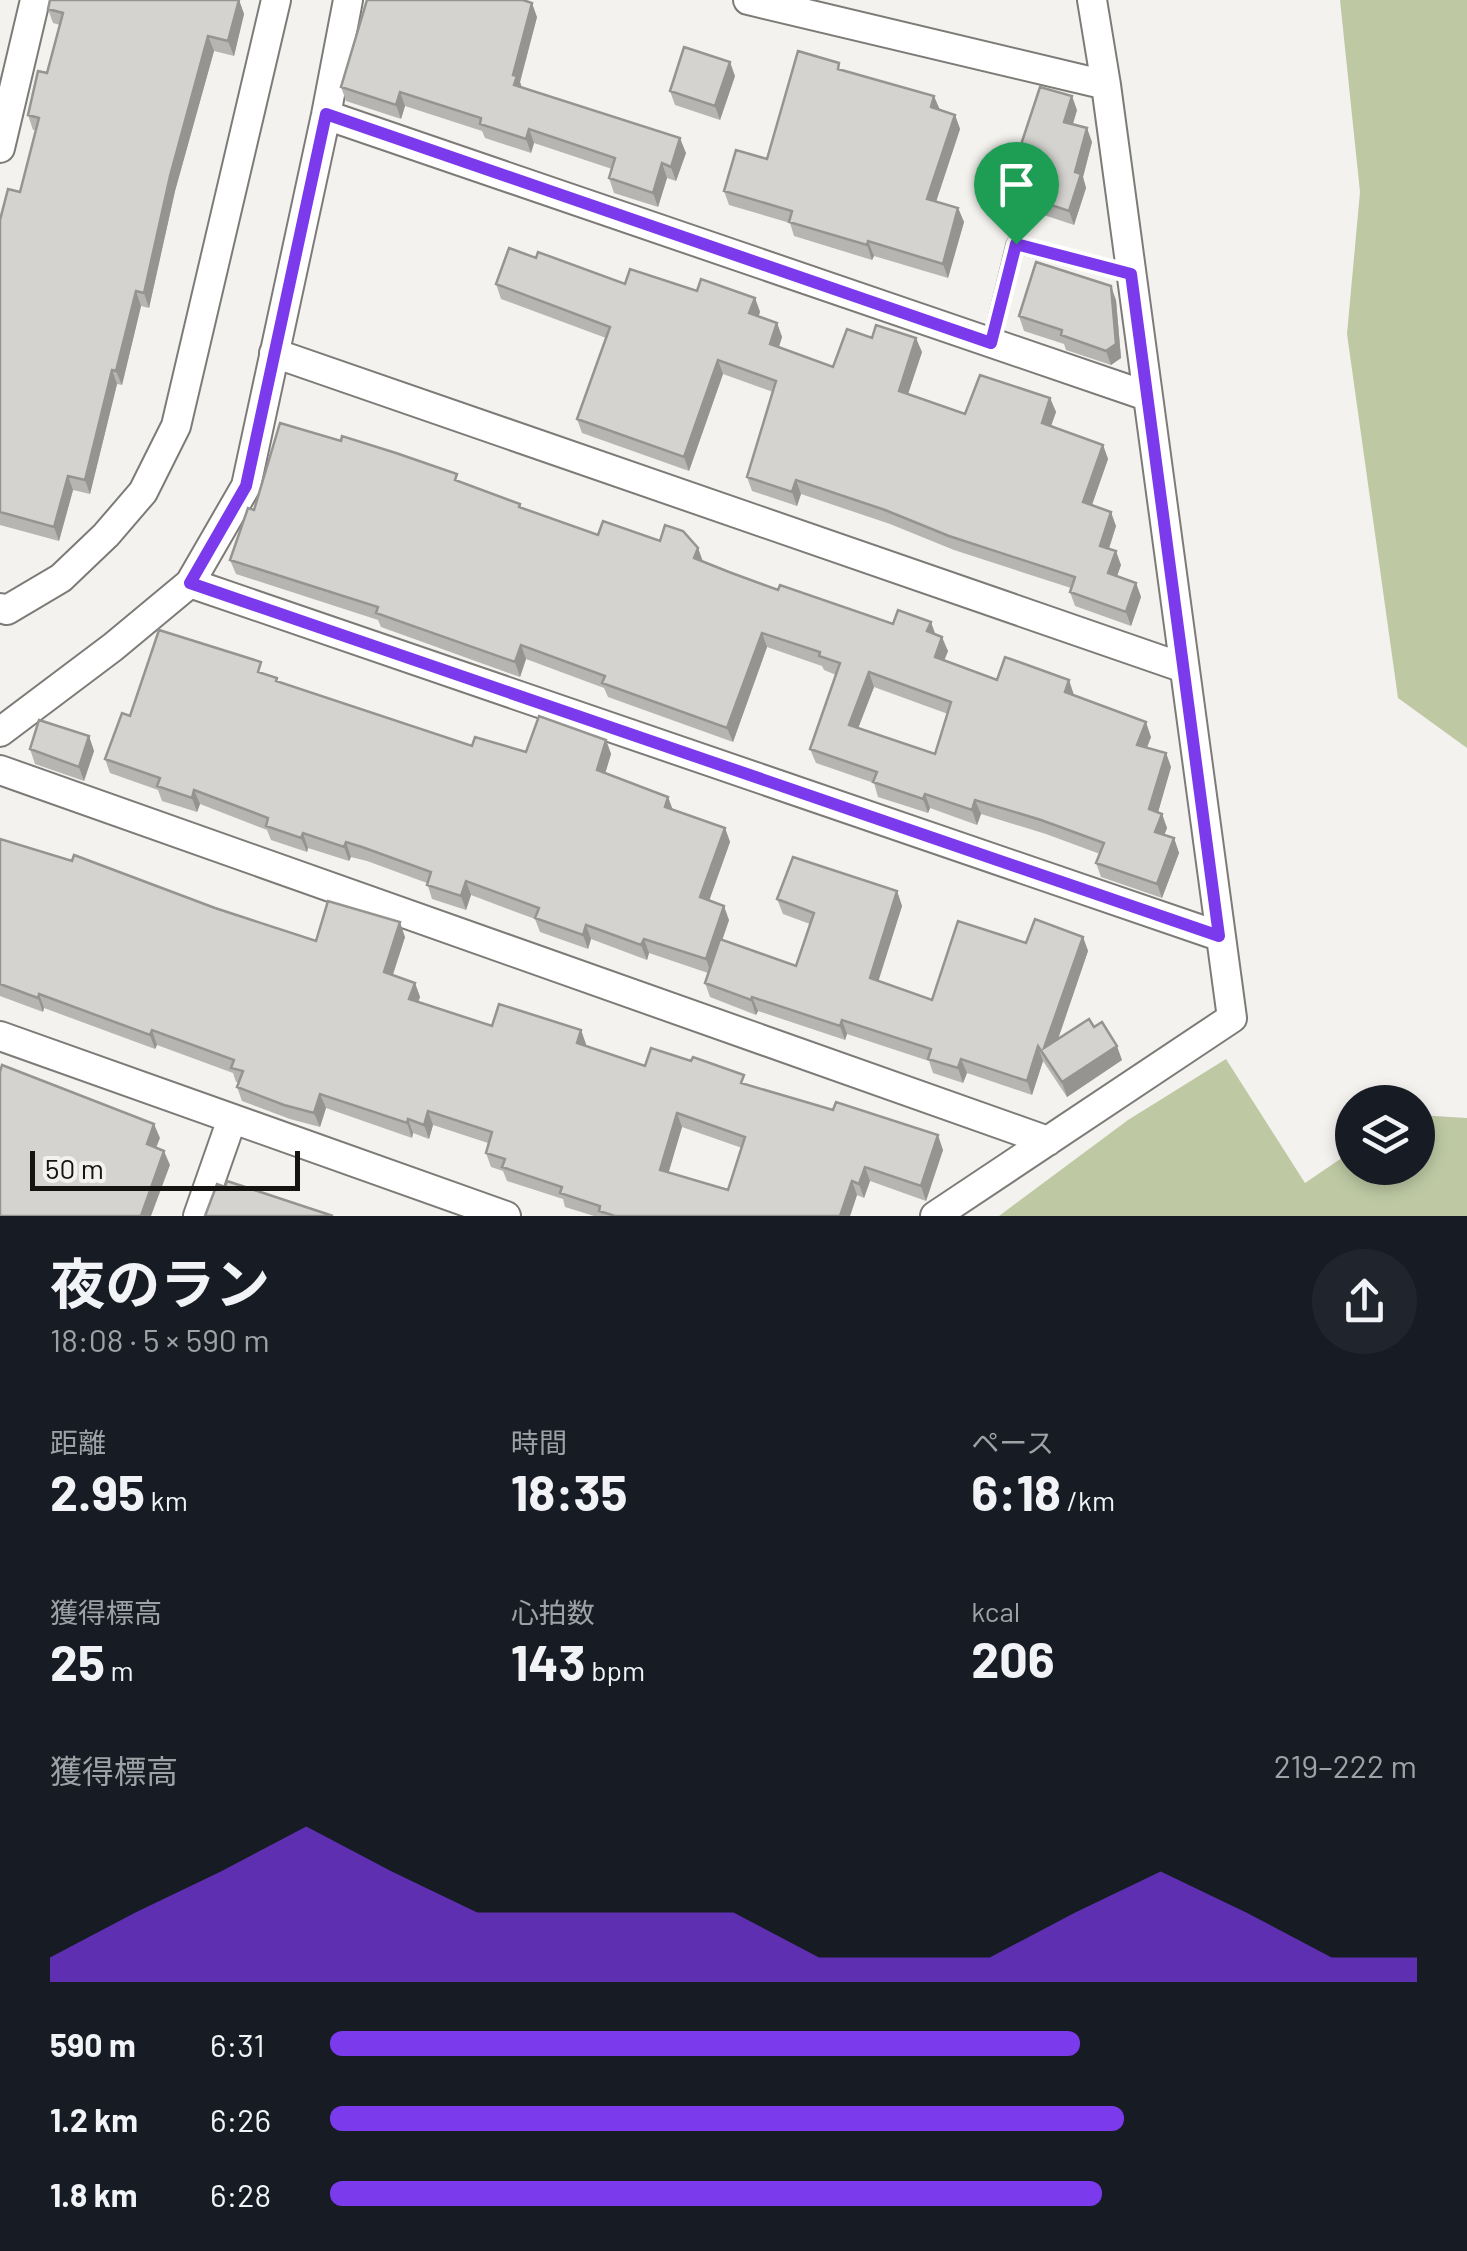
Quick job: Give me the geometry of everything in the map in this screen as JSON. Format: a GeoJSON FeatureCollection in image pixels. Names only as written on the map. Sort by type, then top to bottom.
{"type":"FeatureCollection","features":[{"type":"Feature","properties":{"kind":"street"},"geometry":{"type":"LineString","coordinates":[[0,148],[35,0]]}},
{"type":"Feature","properties":{"kind":"street"},"geometry":{"type":"LineString","coordinates":[[0,608],[7,610],[62,578],[106,535],[143,492],[176,426],[276,0]]}},
{"type":"Feature","properties":{"kind":"street"},"geometry":{"type":"LineString","coordinates":[[0,732],[190,583],[246,486],[348,0]]}},
{"type":"Feature","properties":{"kind":"street"},"geometry":{"type":"LineString","coordinates":[[748,0],[1106,84]]}},
{"type":"Feature","properties":{"kind":"street"},"geometry":{"type":"LineString","coordinates":[[936,1216],[1232,1018],[1092,0]]}},
{"type":"Feature","properties":{"kind":"street"},"geometry":{"type":"LineString","coordinates":[[326,114],[1147,396]]}},
{"type":"Feature","properties":{"kind":"street"},"geometry":{"type":"LineString","coordinates":[[274,353],[1184,668]]}},
{"type":"Feature","properties":{"kind":"street"},"geometry":{"type":"LineString","coordinates":[[190,583],[1219,936]]}},
{"type":"Feature","properties":{"kind":"street"},"geometry":{"type":"LineString","coordinates":[[0,770],[1048,1141]]}},
{"type":"Feature","properties":{"kind":"street"},"geometry":{"type":"LineString","coordinates":[[0,1036],[506,1216]]}},
{"type":"Feature","properties":{"kind":"street"},"geometry":{"type":"LineString","coordinates":[[198,1216],[232,1119]]}},
{"type":"Feature","properties":{"kind":"lane"},"geometry":{"type":"LineString","coordinates":[[991,343],[1016,244],[1131,274]]}},
{"type":"Feature","properties":{"kind":"green space"},"geometry":{"type":"Polygon","coordinates":[[[1340,0],[1467,0],[1467,748],[1398,698],[1347,334],[1360,192],[1340,0]]]}},
{"type":"Feature","properties":{"kind":"green space"},"geometry":{"type":"Polygon","coordinates":[[[1226,1059],[1305,1183],[1335,1163],[1335,1185],[1435,1185],[1435,1116],[1467,1118],[1467,1216],[999,1216],[1128,1120],[1226,1059]]]}},
{"type":"Feature","properties":{"kind":"building"},"geometry":{"type":"Polygon","coordinates":[[[50,0],[239,0],[228,41],[208,36],[170,176],[144,293],[136,291],[85,480],[68,476],[54,527],[0,512],[0,220],[8,189],[20,192],[39,118],[28,115],[38,71],[47,73],[63,13],[48,9],[50,0]]]}},
{"type":"Feature","properties":{"kind":"building"},"geometry":{"type":"Polygon","coordinates":[[[367,0],[532,3],[513,75],[517,76],[514,85],[680,138],[671,167],[662,163],[653,193],[609,178],[615,158],[529,129],[526,139],[480,124],[481,118],[400,92],[396,105],[341,87],[367,0]]]}},
{"type":"Feature","properties":{"kind":"building"},"geometry":{"type":"Polygon","coordinates":[[[684,47],[730,62],[715,106],[670,91],[684,47]]]}},
{"type":"Feature","properties":{"kind":"building"},"geometry":{"type":"Polygon","coordinates":[[[798,51],[839,63],[838,69],[934,96],[931,107],[955,115],[927,199],[958,208],[943,264],[789,222],[792,211],[724,191],[736,150],[767,159],[798,51]]]}},
{"type":"Feature","properties":{"kind":"building"},"geometry":{"type":"Polygon","coordinates":[[[1040,87],[1072,96],[1064,122],[1087,128],[1075,172],[1081,174],[1069,211],[1006,190],[1040,87]]]}},
{"type":"Feature","properties":{"kind":"building"},"geometry":{"type":"Polygon","coordinates":[[[509,248],[536,258],[538,252],[625,284],[630,269],[697,291],[701,279],[755,298],[749,313],[777,323],[770,344],[833,367],[847,329],[872,338],[876,325],[916,338],[899,391],[965,414],[980,375],[1050,398],[1042,423],[1103,445],[1083,502],[1111,512],[1100,546],[1116,551],[1108,573],[1136,583],[1126,612],[1070,592],[1075,577],[796,480],[792,492],[747,477],[776,381],[718,360],[684,457],[577,419],[610,327],[496,284],[509,248]]]}},
{"type":"Feature","properties":{"kind":"building"},"geometry":{"type":"Polygon","coordinates":[[[1036,262],[1111,286],[1116,344],[1106,351],[1061,335],[1062,330],[1019,316],[1036,262]]]}},
{"type":"Feature","properties":{"kind":"building"},"geometry":{"type":"Polygon","coordinates":[[[280,423],[341,441],[342,436],[457,474],[455,480],[598,535],[603,521],[660,541],[665,525],[683,531],[698,548],[694,558],[778,590],[780,585],[893,624],[898,610],[931,622],[927,631],[942,637],[935,657],[997,680],[1005,657],[1069,680],[1065,692],[1146,722],[1137,745],[1166,753],[1149,809],[1162,814],[1155,832],[1174,838],[1157,884],[1096,863],[1104,843],[975,800],[972,810],[925,794],[923,799],[873,782],[877,772],[810,749],[840,663],[819,656],[820,652],[762,633],[727,728],[602,683],[605,676],[521,645],[515,662],[376,613],[378,607],[230,560],[248,508],[254,510],[280,423]],[[869,672],[849,725],[935,754],[951,702],[869,672]]]}},
{"type":"Feature","properties":{"kind":"building"},"geometry":{"type":"Polygon","coordinates":[[[159,630],[261,662],[258,672],[277,678],[276,681],[472,746],[475,737],[526,752],[539,716],[606,740],[597,770],[668,797],[665,807],[725,828],[700,897],[724,906],[706,959],[644,939],[641,945],[586,925],[583,935],[535,918],[539,908],[466,881],[461,896],[427,885],[431,872],[346,842],[344,847],[266,826],[268,818],[194,790],[192,798],[157,786],[160,778],[105,759],[122,713],[130,716],[159,630]]]}},
{"type":"Feature","properties":{"kind":"building"},"geometry":{"type":"Polygon","coordinates":[[[39,720],[89,736],[79,767],[30,749],[39,720]]]}},
{"type":"Feature","properties":{"kind":"building"},"geometry":{"type":"Polygon","coordinates":[[[0,839],[72,861],[74,855],[316,941],[328,901],[400,922],[384,972],[415,983],[409,999],[492,1026],[499,1004],[581,1030],[577,1043],[645,1066],[651,1048],[691,1061],[693,1057],[744,1075],[741,1083],[833,1110],[836,1102],[938,1135],[921,1186],[865,1167],[859,1184],[852,1181],[840,1216],[615,1216],[599,1211],[600,1206],[560,1193],[562,1187],[502,1167],[505,1159],[486,1153],[492,1132],[428,1111],[424,1125],[408,1119],[407,1123],[320,1094],[314,1113],[284,1105],[237,1087],[243,1071],[231,1068],[234,1060],[152,1030],[150,1035],[39,994],[38,998],[0,984],[0,839]],[[677,1113],[660,1170],[728,1190],[745,1137],[677,1113]]]}},
{"type":"Feature","properties":{"kind":"building"},"geometry":{"type":"Polygon","coordinates":[[[793,857],[897,891],[870,978],[932,1000],[958,921],[1026,943],[1035,919],[1083,937],[1044,1048],[1089,1019],[1094,1027],[1102,1022],[1117,1046],[1062,1082],[1038,1046],[1027,1081],[961,1059],[958,1068],[928,1059],[931,1049],[842,1020],[840,1026],[705,983],[720,939],[796,966],[814,913],[777,899],[793,857]]]}},
{"type":"Feature","properties":{"kind":"building"},"geometry":{"type":"Polygon","coordinates":[[[2,1065],[154,1124],[147,1144],[164,1151],[141,1216],[0,1216],[2,1065]]]}},
{"type":"Feature","properties":{"kind":"building"},"geometry":{"type":"Polygon","coordinates":[[[227,1181],[333,1216],[205,1216],[217,1184],[225,1187],[227,1181]]]}},
{"type":"Feature","properties":{"kind":"route"},"geometry":{"type":"LineString","coordinates":[[326,114],[991,343],[1016,244],[1131,274],[1219,936],[190,583],[246,486],[326,114]]}}]}
